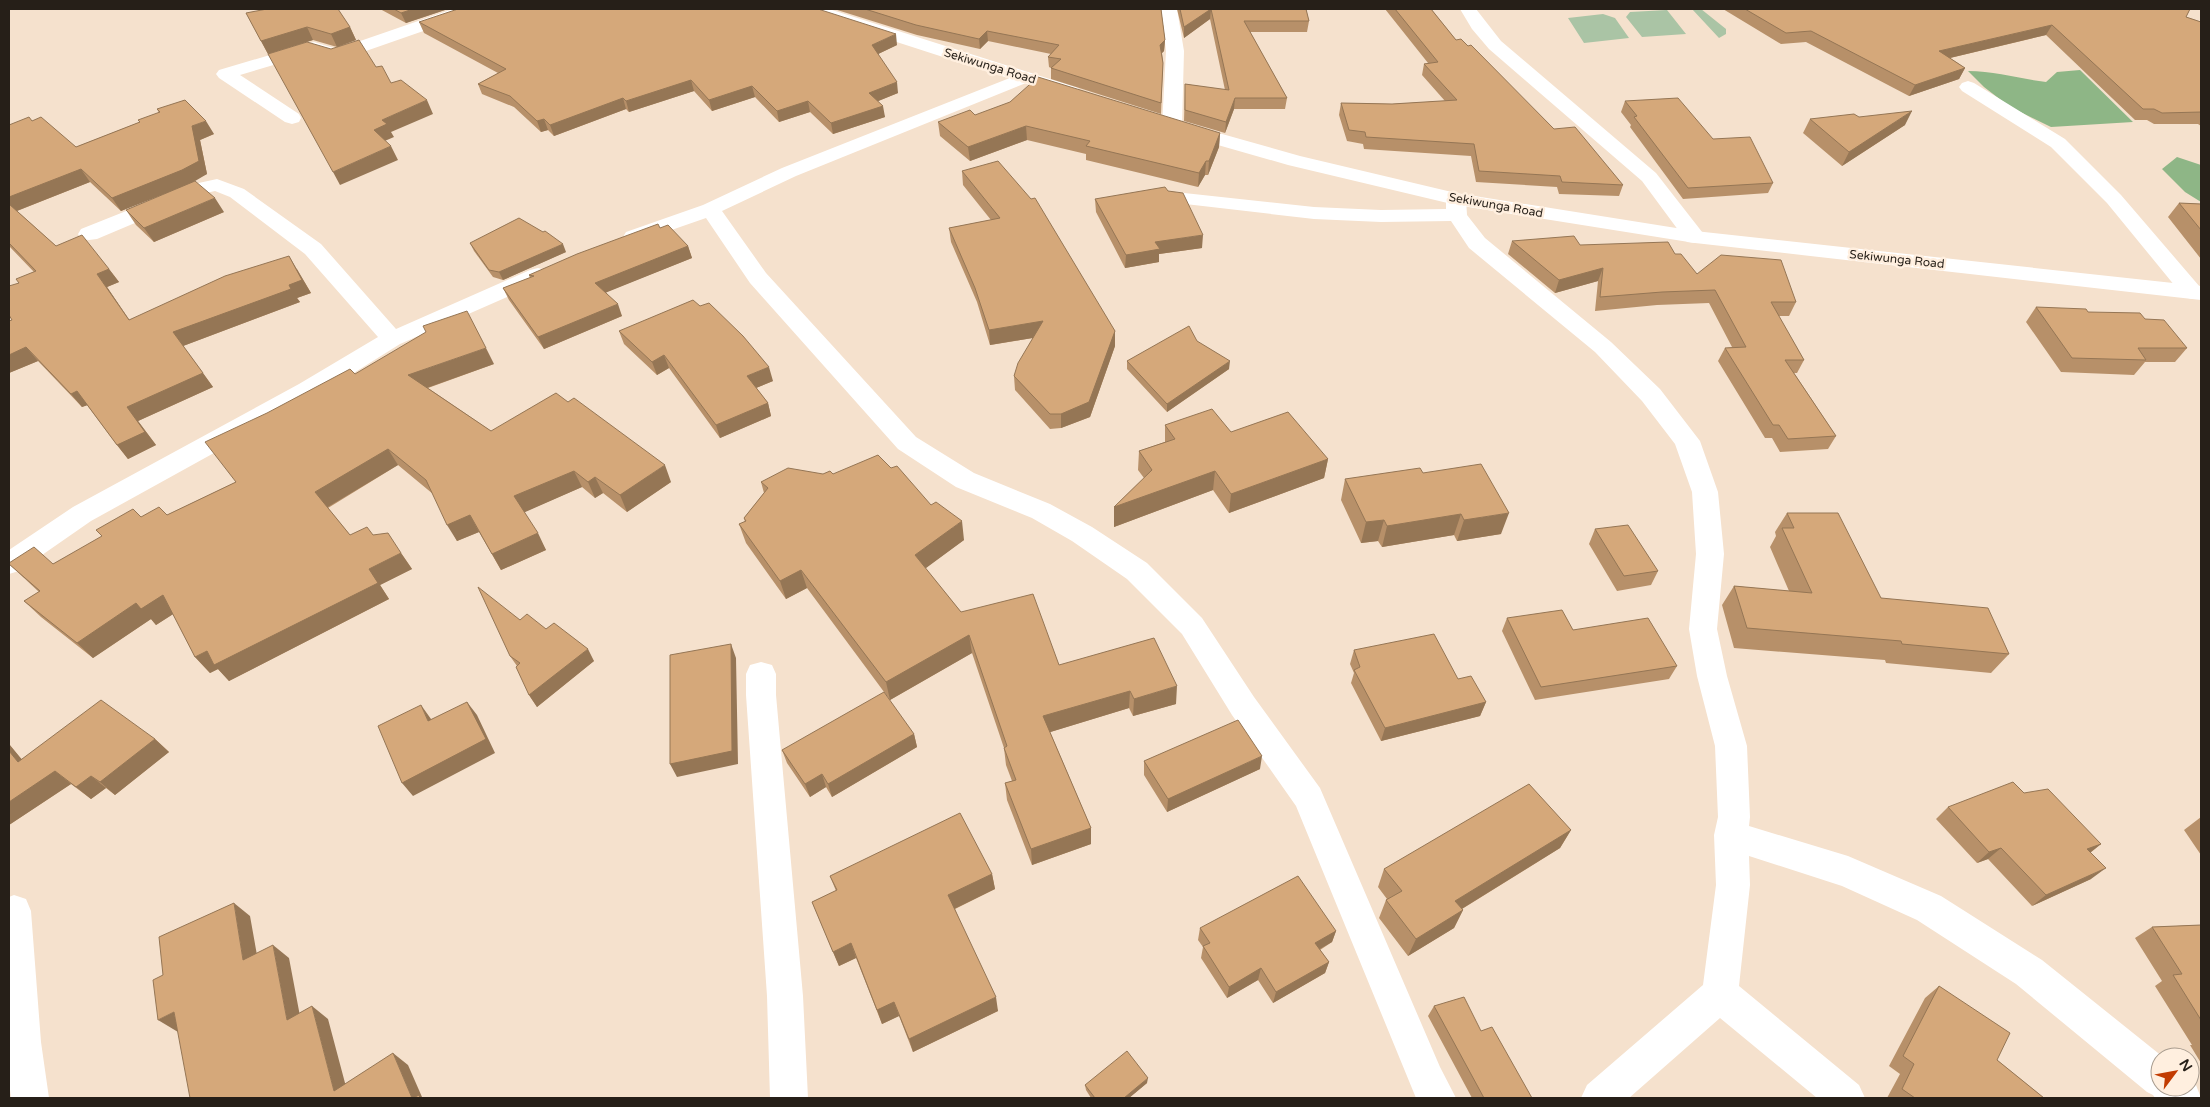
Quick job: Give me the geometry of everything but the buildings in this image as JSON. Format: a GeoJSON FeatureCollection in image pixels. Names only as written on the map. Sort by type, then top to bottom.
{"type":"FeatureCollection","features":[{"type":"Feature","properties":{"kind":"street"},"geometry":{"type":"LineString","coordinates":[[292,118],[262,96],[225,74],[314,47],[337,54],[469,9]]}},
{"type":"Feature","properties":{"kind":"street","name":"Sekiwunga Road"},"geometry":{"type":"LineString","coordinates":[[813,9],[1089,98]]}},
{"type":"Feature","properties":{"kind":"street","name":"Sekiwunga Road"},"geometry":{"type":"LineString","coordinates":[[1169,9],[1175,50],[1163,123],[1457,207],[1695,237],[2197,293]]}},
{"type":"Feature","properties":{"kind":"street"},"geometry":{"type":"LineString","coordinates":[[1468,9],[1478,25],[1495,45],[1649,177],[1695,237]]}},
{"type":"Feature","properties":{"kind":"street"},"geometry":{"type":"LineString","coordinates":[[610,246],[710,209],[789,172],[1025,77]]}},
{"type":"Feature","properties":{"kind":"street"},"geometry":{"type":"LineString","coordinates":[[1968,87],[2058,143],[2114,199],[2197,293]]}},
{"type":"Feature","properties":{"kind":"street"},"geometry":{"type":"LineString","coordinates":[[89,234],[201,188],[217,185],[238,193],[313,250],[392,339]]}},
{"type":"Feature","properties":{"kind":"street"},"geometry":{"type":"LineString","coordinates":[[1175,198],[1314,213],[1381,216],[1457,207],[1476,243],[1603,347],[1651,395],[1687,441],[1705,492],[1710,554],[1703,629],[1712,676],[1731,746],[1734,817],[1731,835],[1733,885],[1720,994],[1600,1098]]}},
{"type":"Feature","properties":{"kind":"street"},"geometry":{"type":"LineString","coordinates":[[710,209],[758,278],[907,443],[965,480],[1041,512],[1082,534],[1137,571],[1192,626],[1243,706],[1309,798],[1437,1098]]}},
{"type":"Feature","properties":{"kind":"street"},"geometry":{"type":"LineString","coordinates":[[9,564],[82,514],[308,390],[392,339],[555,267]]}},
{"type":"Feature","properties":{"kind":"street"},"geometry":{"type":"LineString","coordinates":[[761,674],[785,996],[790,1098]]}},
{"type":"Feature","properties":{"kind":"street"},"geometry":{"type":"LineString","coordinates":[[1731,835],[1848,872],[1929,908],[2030,972],[2150,1071]]}},
{"type":"Feature","properties":{"kind":"street"},"geometry":{"type":"LineString","coordinates":[[14,912],[22,1042],[30,1098]]}},
{"type":"Feature","properties":{"kind":"street"},"geometry":{"type":"LineString","coordinates":[[1720,994],[1846,1098]]}},
{"type":"Feature","properties":{"kind":"green space"},"geometry":{"type":"Polygon","coordinates":[[[1692,9],[1701,9],[1726,29],[1726,34],[1719,38],[1692,9]]]}},
{"type":"Feature","properties":{"kind":"green space"},"geometry":{"type":"Polygon","coordinates":[[[1667,10],[1686,34],[1642,37],[1626,17],[1630,12],[1667,10]]]}},
{"type":"Feature","properties":{"kind":"green space"},"geometry":{"type":"Polygon","coordinates":[[[1603,14],[1615,18],[1629,38],[1584,43],[1568,18],[1603,14]]]}},
{"type":"Feature","properties":{"kind":"green space"},"geometry":{"type":"Polygon","coordinates":[[[2080,70],[2133,122],[2051,127],[2010,107],[1984,87],[1968,71],[1988,72],[2046,82],[2057,72],[2080,70]]]}},
{"type":"Feature","properties":{"kind":"green space"},"geometry":{"type":"Polygon","coordinates":[[[2177,157],[2201,165],[2201,202],[2185,192],[2162,169],[2177,157]]]}}]}
